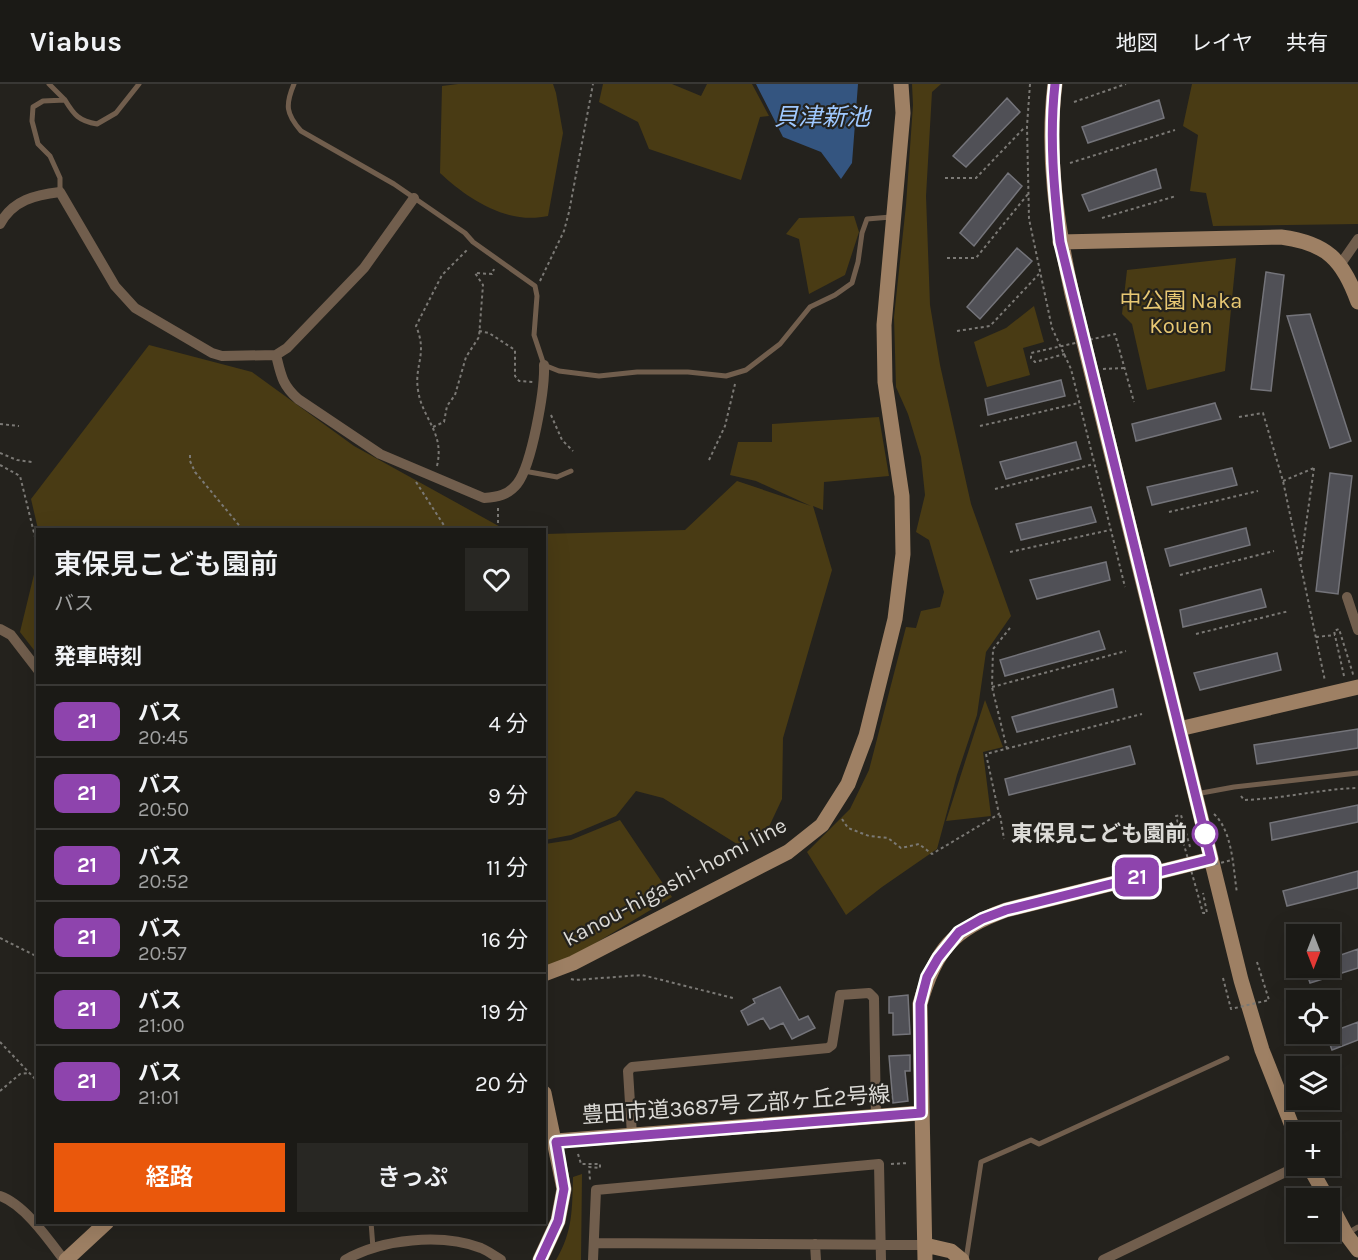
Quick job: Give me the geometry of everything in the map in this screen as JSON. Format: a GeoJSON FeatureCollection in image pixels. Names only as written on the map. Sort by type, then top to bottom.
{"type":"FeatureCollection","features":[{"type":"Feature","properties":{"kind":"street","name":"kanou-higashi-homi line"},"geometry":{"type":"LineString","coordinates":[[546,974],[573,963],[788,852],[822,825],[848,784],[866,736],[890,640],[895,619],[903,554],[902,496],[885,382],[884,325],[903,113],[902,84]]}},
{"type":"Feature","properties":{"kind":"street"},"geometry":{"type":"LineString","coordinates":[[1055,84],[1052,142],[1054,190],[1060,242],[1251,1017],[1276,1090],[1290,1122]]}},
{"type":"Feature","properties":{"kind":"street"},"geometry":{"type":"LineString","coordinates":[[0,224],[7,213],[20,201],[36,195],[60,192],[115,286],[135,308],[212,353],[222,356],[276,355],[287,348],[364,268],[414,198]]}},
{"type":"Feature","properties":{"kind":"street"},"geometry":{"type":"LineString","coordinates":[[1060,242],[1281,237],[1303,240],[1324,250],[1340,265],[1352,285],[1358,302]]}},
{"type":"Feature","properties":{"kind":"street"},"geometry":{"type":"LineString","coordinates":[[1340,265],[1358,239]]}},
{"type":"Feature","properties":{"kind":"street"},"geometry":{"type":"LineString","coordinates":[[276,355],[287,390],[298,399],[380,454],[484,498],[502,497],[517,484],[527,465],[544,380],[544,365]]}},
{"type":"Feature","properties":{"kind":"street"},"geometry":{"type":"LineString","coordinates":[[1347,597],[1358,630]]}},
{"type":"Feature","properties":{"kind":"street"},"geometry":{"type":"LineString","coordinates":[[0,629],[11,634],[36,667]]}},
{"type":"Feature","properties":{"kind":"street"},"geometry":{"type":"LineString","coordinates":[[1179,729],[1352,685]]}},
{"type":"Feature","properties":{"kind":"street"},"geometry":{"type":"LineString","coordinates":[[925,1253],[920,1004],[927,977],[959,932],[982,919],[1006,910],[1211,859]]}},
{"type":"Feature","properties":{"kind":"street"},"geometry":{"type":"LineString","coordinates":[[632,1135],[628,1071],[632,1067],[828,1048],[832,1045],[840,994],[868,993],[874,998],[876,1117]]}},
{"type":"Feature","properties":{"kind":"street"},"geometry":{"type":"LineString","coordinates":[[540,1260],[558,1221],[564,1189],[546,1101]]}},
{"type":"Feature","properties":{"kind":"street","name":"豊田市道3687号 乙部ヶ丘2号線"},"geometry":{"type":"LineString","coordinates":[[556,1142],[921,1113]]}},
{"type":"Feature","properties":{"kind":"street"},"geometry":{"type":"LineString","coordinates":[[593,1260],[596,1190],[879,1164],[881,1260]]}},
{"type":"Feature","properties":{"kind":"street"},"geometry":{"type":"LineString","coordinates":[[1103,1260],[1286,1172]]}},
{"type":"Feature","properties":{"kind":"street"},"geometry":{"type":"LineString","coordinates":[[0,1196],[15,1205],[36,1225],[65,1260],[104,1224]]}},
{"type":"Feature","properties":{"kind":"street"},"geometry":{"type":"LineString","coordinates":[[1340,1215],[1352,1230],[1358,1250]]}},
{"type":"Feature","properties":{"kind":"street"},"geometry":{"type":"LineString","coordinates":[[345,1260],[373,1249],[405,1241],[449,1240],[482,1248],[501,1260]]}},
{"type":"Feature","properties":{"kind":"street"},"geometry":{"type":"LineString","coordinates":[[595,1244],[879,1245],[925,1253],[951,1251],[962,1260]]}},
{"type":"Feature","properties":{"kind":"street"},"geometry":{"type":"LineString","coordinates":[[816,1244],[816,1260]]}},
{"type":"Feature","properties":{"kind":"lane"},"geometry":{"type":"LineString","coordinates":[[49,84],[65,100],[74,116],[83,122],[97,124],[116,113],[139,84]]}},
{"type":"Feature","properties":{"kind":"lane"},"geometry":{"type":"LineString","coordinates":[[294,84],[288,98],[288,107],[291,120],[301,131],[394,184],[465,232],[473,242],[531,283],[536,289],[534,335],[544,365],[559,371],[599,376],[637,372],[688,372],[726,376],[746,370],[780,344],[810,307],[835,295],[852,283],[867,219],[893,217]]}},
{"type":"Feature","properties":{"kind":"lane"},"geometry":{"type":"LineString","coordinates":[[60,192],[60,178],[50,156],[38,144],[32,121],[33,107],[43,101],[65,100]]}},
{"type":"Feature","properties":{"kind":"lane"},"geometry":{"type":"LineString","coordinates":[[524,471],[557,477],[571,471]]}},
{"type":"Feature","properties":{"kind":"lane"},"geometry":{"type":"LineString","coordinates":[[1196,794],[1234,787],[1358,773]]}},
{"type":"Feature","properties":{"kind":"lane"},"geometry":{"type":"LineString","coordinates":[[966,1260],[981,1162],[1031,1140],[1040,1144],[1227,1058]]}},
{"type":"Feature","properties":{"kind":"lane"},"geometry":{"type":"LineString","coordinates":[[371,1224],[373,1249]]}},
{"type":"Feature","properties":{"kind":"path"},"geometry":{"type":"LineString","coordinates":[[536,289],[560,241],[569,212],[593,84]]}},
{"type":"Feature","properties":{"kind":"path"},"geometry":{"type":"LineString","coordinates":[[1030,84],[1027,126],[1029,219],[1052,328],[1065,354],[1079,403],[1125,587]]}},
{"type":"Feature","properties":{"kind":"path"},"geometry":{"type":"LineString","coordinates":[[1074,102],[1126,84]]}},
{"type":"Feature","properties":{"kind":"path"},"geometry":{"type":"LineString","coordinates":[[945,178],[976,178],[1027,126]]}},
{"type":"Feature","properties":{"kind":"path"},"geometry":{"type":"LineString","coordinates":[[1070,163],[1174,130]]}},
{"type":"Feature","properties":{"kind":"path"},"geometry":{"type":"LineString","coordinates":[[947,258],[976,258],[1029,193]]}},
{"type":"Feature","properties":{"kind":"path"},"geometry":{"type":"LineString","coordinates":[[1102,218],[1176,196]]}},
{"type":"Feature","properties":{"kind":"path"},"geometry":{"type":"LineString","coordinates":[[434,476],[440,447],[418,393],[422,345],[416,326],[442,275],[473,242]]}},
{"type":"Feature","properties":{"kind":"path"},"geometry":{"type":"LineString","coordinates":[[434,428],[444,422],[447,406],[455,395],[466,357],[479,337],[483,285],[475,273],[492,274],[499,260]]}},
{"type":"Feature","properties":{"kind":"path"},"geometry":{"type":"LineString","coordinates":[[957,331],[990,326],[1040,273]]}},
{"type":"Feature","properties":{"kind":"path"},"geometry":{"type":"LineString","coordinates":[[479,331],[489,333],[515,350],[515,376],[519,381],[544,380]]}},
{"type":"Feature","properties":{"kind":"path"},"geometry":{"type":"LineString","coordinates":[[1065,354],[1035,362],[1031,358],[1031,353],[1115,334],[1134,402]]}},
{"type":"Feature","properties":{"kind":"path"},"geometry":{"type":"LineString","coordinates":[[1102,369],[1124,368]]}},
{"type":"Feature","properties":{"kind":"path"},"geometry":{"type":"LineString","coordinates":[[709,460],[725,426],[736,381],[735,373]]}},
{"type":"Feature","properties":{"kind":"path"},"geometry":{"type":"LineString","coordinates":[[541,395],[562,440],[573,451]]}},
{"type":"Feature","properties":{"kind":"path"},"geometry":{"type":"LineString","coordinates":[[980,426],[1079,403]]}},
{"type":"Feature","properties":{"kind":"path"},"geometry":{"type":"LineString","coordinates":[[1239,417],[1263,413],[1283,481],[1326,687]]}},
{"type":"Feature","properties":{"kind":"path"},"geometry":{"type":"LineString","coordinates":[[0,424],[19,426]]}},
{"type":"Feature","properties":{"kind":"path"},"geometry":{"type":"LineString","coordinates":[[0,453],[17,460],[32,462]]}},
{"type":"Feature","properties":{"kind":"path"},"geometry":{"type":"LineString","coordinates":[[190,455],[195,472],[241,528]]}},
{"type":"Feature","properties":{"kind":"path"},"geometry":{"type":"LineString","coordinates":[[405,464],[446,528]]}},
{"type":"Feature","properties":{"kind":"path"},"geometry":{"type":"LineString","coordinates":[[995,489],[1094,464]]}},
{"type":"Feature","properties":{"kind":"path"},"geometry":{"type":"LineString","coordinates":[[0,465],[20,476],[36,541]]}},
{"type":"Feature","properties":{"kind":"path"},"geometry":{"type":"LineString","coordinates":[[1283,481],[1314,468],[1300,564]]}},
{"type":"Feature","properties":{"kind":"path"},"geometry":{"type":"LineString","coordinates":[[1169,512],[1258,491]]}},
{"type":"Feature","properties":{"kind":"path"},"geometry":{"type":"LineString","coordinates":[[495,497],[498,508],[498,528]]}},
{"type":"Feature","properties":{"kind":"path"},"geometry":{"type":"LineString","coordinates":[[1010,552],[1110,530]]}},
{"type":"Feature","properties":{"kind":"path"},"geometry":{"type":"LineString","coordinates":[[1180,575],[1274,551]]}},
{"type":"Feature","properties":{"kind":"path"},"geometry":{"type":"LineString","coordinates":[[1196,634],[1289,611]]}},
{"type":"Feature","properties":{"kind":"path"},"geometry":{"type":"LineString","coordinates":[[1007,749],[992,687],[993,649],[1010,628]]}},
{"type":"Feature","properties":{"kind":"path"},"geometry":{"type":"LineString","coordinates":[[1352,685],[1334,631],[1339,629],[1353,674],[1358,674]]}},
{"type":"Feature","properties":{"kind":"path"},"geometry":{"type":"LineString","coordinates":[[1316,637],[1335,635]]}},
{"type":"Feature","properties":{"kind":"path"},"geometry":{"type":"LineString","coordinates":[[992,687],[1126,651]]}},
{"type":"Feature","properties":{"kind":"path"},"geometry":{"type":"LineString","coordinates":[[1004,839],[986,754],[1142,714]]}},
{"type":"Feature","properties":{"kind":"path"},"geometry":{"type":"LineString","coordinates":[[1236,795],[1240,794],[1244,800],[1275,799],[1336,789],[1358,788]]}},
{"type":"Feature","properties":{"kind":"path"},"geometry":{"type":"LineString","coordinates":[[1214,813],[1222,822],[1232,860],[1237,893]]}},
{"type":"Feature","properties":{"kind":"path"},"geometry":{"type":"LineString","coordinates":[[840,814],[848,828],[869,836],[888,838],[901,848],[919,844],[932,855],[999,814]]}},
{"type":"Feature","properties":{"kind":"path"},"geometry":{"type":"LineString","coordinates":[[1190,847],[1181,815],[1176,816],[1203,913],[1207,913],[1203,892]]}},
{"type":"Feature","properties":{"kind":"path"},"geometry":{"type":"LineString","coordinates":[[1191,870],[1232,860]]}},
{"type":"Feature","properties":{"kind":"path"},"geometry":{"type":"LineString","coordinates":[[0,938],[36,956]]}},
{"type":"Feature","properties":{"kind":"path"},"geometry":{"type":"LineString","coordinates":[[1224,977],[1231,1010],[1269,1000],[1257,962]]}},
{"type":"Feature","properties":{"kind":"path"},"geometry":{"type":"LineString","coordinates":[[571,978],[575,980],[642,975],[733,998]]}},
{"type":"Feature","properties":{"kind":"path"},"geometry":{"type":"LineString","coordinates":[[0,1042],[36,1080]]}},
{"type":"Feature","properties":{"kind":"path"},"geometry":{"type":"LineString","coordinates":[[0,1091],[20,1074],[29,1073]]}},
{"type":"Feature","properties":{"kind":"path"},"geometry":{"type":"LineString","coordinates":[[576,1149],[581,1164],[600,1164],[600,1168],[589,1167],[590,1180]]}},
{"type":"Feature","properties":{"kind":"path"},"geometry":{"type":"LineString","coordinates":[[879,1164],[914,1163]]}},
{"type":"Feature","properties":{"kind":"green space"},"geometry":{"type":"Polygon","coordinates":[[[553,84],[563,133],[548,216],[518,217],[489,208],[463,192],[440,173],[442,86],[553,84]]]}},
{"type":"Feature","properties":{"kind":"green space"},"geometry":{"type":"Polygon","coordinates":[[[603,84],[672,84],[701,96],[707,84],[752,84],[769,116],[760,117],[741,180],[649,149],[638,122],[599,102],[603,84]]]}},
{"type":"Feature","properties":{"kind":"green space"},"geometry":{"type":"Polygon","coordinates":[[[912,84],[941,84],[932,92],[926,196],[930,305],[940,365],[971,504],[1011,616],[986,652],[977,715],[957,775],[937,849],[846,915],[807,852],[850,809],[869,770],[906,627],[916,628],[921,611],[940,607],[944,592],[929,540],[916,532],[925,495],[921,457],[908,414],[896,387],[894,317],[906,205],[913,105],[912,84]]]}},
{"type":"Feature","properties":{"kind":"green space"},"geometry":{"type":"Polygon","coordinates":[[[1192,84],[1358,84],[1358,224],[1213,226],[1206,193],[1190,191],[1198,135],[1183,126],[1192,84]]]}},
{"type":"Feature","properties":{"kind":"green space"},"geometry":{"type":"Polygon","coordinates":[[[854,216],[859,232],[845,275],[809,294],[799,239],[786,234],[799,218],[854,216]]]}},
{"type":"Feature","properties":{"kind":"green space","name":"中公園 Naka Kouen"},"geometry":{"type":"Polygon","coordinates":[[[1236,258],[1225,371],[1147,390],[1132,324],[1122,314],[1127,270],[1236,258]]]}},
{"type":"Feature","properties":{"kind":"green space"},"geometry":{"type":"Polygon","coordinates":[[[1034,306],[1044,342],[1023,348],[1030,375],[987,387],[974,342],[1006,328],[1034,306]]]}},
{"type":"Feature","properties":{"kind":"green space"},"geometry":{"type":"Polygon","coordinates":[[[149,345],[252,372],[354,446],[502,528],[38,528],[31,499],[149,345]]]}},
{"type":"Feature","properties":{"kind":"green space"},"geometry":{"type":"Polygon","coordinates":[[[879,417],[889,476],[824,482],[823,510],[813,506],[832,570],[783,738],[782,799],[766,833],[737,844],[663,798],[636,791],[616,816],[571,835],[546,840],[546,534],[685,530],[737,481],[811,506],[756,481],[730,475],[738,442],[772,442],[772,424],[879,417]]]}},
{"type":"Feature","properties":{"kind":"green space"},"geometry":{"type":"Polygon","coordinates":[[[36,566],[36,653],[20,632],[36,566]]]}},
{"type":"Feature","properties":{"kind":"green space"},"geometry":{"type":"Polygon","coordinates":[[[985,700],[1003,747],[983,752],[991,816],[946,821],[985,700]]]}},
{"type":"Feature","properties":{"kind":"green space"},"geometry":{"type":"Polygon","coordinates":[[[620,820],[672,897],[571,958],[546,967],[546,844],[571,840],[620,820]]]}},
{"type":"Feature","properties":{"kind":"green space"},"geometry":{"type":"Polygon","coordinates":[[[582,1174],[581,1260],[556,1260],[569,1230],[573,1177],[582,1174]]]}},
{"type":"Feature","properties":{"kind":"water","name":"貝津新池"},"geometry":{"type":"Polygon","coordinates":[[[756,84],[858,84],[852,163],[841,179],[821,152],[783,137],[756,84]]]}},
{"type":"Feature","properties":{"kind":"building"},"geometry":{"type":"Polygon","coordinates":[[[1007,98],[1020,112],[966,167],[953,156],[1007,98]]]}},
{"type":"Feature","properties":{"kind":"building"},"geometry":{"type":"Polygon","coordinates":[[[1159,100],[1164,118],[1088,143],[1082,127],[1159,100]]]}},
{"type":"Feature","properties":{"kind":"building"},"geometry":{"type":"Polygon","coordinates":[[[1156,169],[1161,188],[1089,211],[1082,195],[1156,169]]]}},
{"type":"Feature","properties":{"kind":"building"},"geometry":{"type":"Polygon","coordinates":[[[1008,173],[1022,186],[974,246],[960,233],[1008,173]]]}},
{"type":"Feature","properties":{"kind":"building"},"geometry":{"type":"Polygon","coordinates":[[[1017,248],[1032,261],[980,319],[967,307],[1017,248]]]}},
{"type":"Feature","properties":{"kind":"building"},"geometry":{"type":"Polygon","coordinates":[[[1266,272],[1284,275],[1271,391],[1251,389],[1266,272]]]}},
{"type":"Feature","properties":{"kind":"building"},"geometry":{"type":"Polygon","coordinates":[[[1310,314],[1351,441],[1330,448],[1287,316],[1310,314]]]}},
{"type":"Feature","properties":{"kind":"building"},"geometry":{"type":"Polygon","coordinates":[[[1061,380],[1065,396],[988,415],[985,399],[1061,380]]]}},
{"type":"Feature","properties":{"kind":"building"},"geometry":{"type":"Polygon","coordinates":[[[1215,403],[1221,419],[1136,441],[1132,424],[1215,403]]]}},
{"type":"Feature","properties":{"kind":"building"},"geometry":{"type":"Polygon","coordinates":[[[1076,442],[1081,459],[1006,479],[1000,462],[1076,442]]]}},
{"type":"Feature","properties":{"kind":"building"},"geometry":{"type":"Polygon","coordinates":[[[1232,468],[1237,485],[1152,505],[1147,487],[1232,468]]]}},
{"type":"Feature","properties":{"kind":"building"},"geometry":{"type":"Polygon","coordinates":[[[1330,473],[1352,476],[1338,594],[1316,591],[1330,473]]]}},
{"type":"Feature","properties":{"kind":"building"},"geometry":{"type":"Polygon","coordinates":[[[1091,507],[1096,522],[1021,540],[1016,524],[1091,507]]]}},
{"type":"Feature","properties":{"kind":"building"},"geometry":{"type":"Polygon","coordinates":[[[1246,528],[1250,545],[1170,566],[1165,549],[1246,528]]]}},
{"type":"Feature","properties":{"kind":"building"},"geometry":{"type":"Polygon","coordinates":[[[1106,562],[1110,580],[1037,599],[1030,580],[1106,562]]]}},
{"type":"Feature","properties":{"kind":"building"},"geometry":{"type":"Polygon","coordinates":[[[1261,589],[1266,607],[1183,627],[1180,610],[1261,589]]]}},
{"type":"Feature","properties":{"kind":"building"},"geometry":{"type":"Polygon","coordinates":[[[1099,631],[1105,649],[1005,676],[1000,660],[1099,631]]]}},
{"type":"Feature","properties":{"kind":"building"},"geometry":{"type":"Polygon","coordinates":[[[1277,653],[1281,670],[1200,690],[1194,673],[1277,653]]]}},
{"type":"Feature","properties":{"kind":"building"},"geometry":{"type":"Polygon","coordinates":[[[1113,689],[1117,707],[1017,732],[1012,717],[1113,689]]]}},
{"type":"Feature","properties":{"kind":"building"},"geometry":{"type":"Polygon","coordinates":[[[1358,729],[1358,748],[1257,764],[1254,745],[1358,729]]]}},
{"type":"Feature","properties":{"kind":"building"},"geometry":{"type":"Polygon","coordinates":[[[1130,746],[1135,764],[1009,795],[1005,779],[1130,746]]]}},
{"type":"Feature","properties":{"kind":"building"},"geometry":{"type":"Polygon","coordinates":[[[1358,805],[1358,822],[1272,840],[1270,823],[1358,805]]]}},
{"type":"Feature","properties":{"kind":"building"},"geometry":{"type":"Polygon","coordinates":[[[1358,871],[1358,888],[1287,906],[1283,891],[1358,871]]]}},
{"type":"Feature","properties":{"kind":"building"},"geometry":{"type":"Polygon","coordinates":[[[1358,949],[1358,968],[1340,974],[1340,955],[1358,949]]]}},
{"type":"Feature","properties":{"kind":"building"},"geometry":{"type":"Polygon","coordinates":[[[1308,978],[1326,978],[1310,983],[1308,978]]]}},
{"type":"Feature","properties":{"kind":"building"},"geometry":{"type":"Polygon","coordinates":[[[780,987],[799,1020],[808,1016],[815,1028],[792,1039],[783,1023],[770,1029],[763,1018],[748,1025],[741,1011],[755,1003],[753,999],[780,987]]]}},
{"type":"Feature","properties":{"kind":"building"},"geometry":{"type":"Polygon","coordinates":[[[908,995],[910,1034],[893,1035],[893,1013],[889,1013],[889,997],[908,995]]]}},
{"type":"Feature","properties":{"kind":"building"},"geometry":{"type":"Polygon","coordinates":[[[1358,1022],[1358,1040],[1332,1050],[1330,1044],[1340,1044],[1340,1029],[1358,1022]]]}},
{"type":"Feature","properties":{"kind":"building"},"geometry":{"type":"Polygon","coordinates":[[[910,1055],[910,1071],[905,1071],[908,1101],[893,1103],[889,1056],[910,1055]]]}},
{"type":"Feature","properties":{"kind":"bus line","name":"21"},"geometry":{"type":"LineString","coordinates":[[540,1260],[558,1221],[564,1189],[556,1142],[921,1113],[920,1004],[927,977],[938,958],[959,932],[982,919],[1006,910],[1211,859],[1060,242],[1054,190],[1052,142],[1055,84]]}},
{"type":"Feature","properties":{"kind":"place","name":"東保見こども園前"},"geometry":{"type":"Point","coordinates":[1205,834]}}]}
